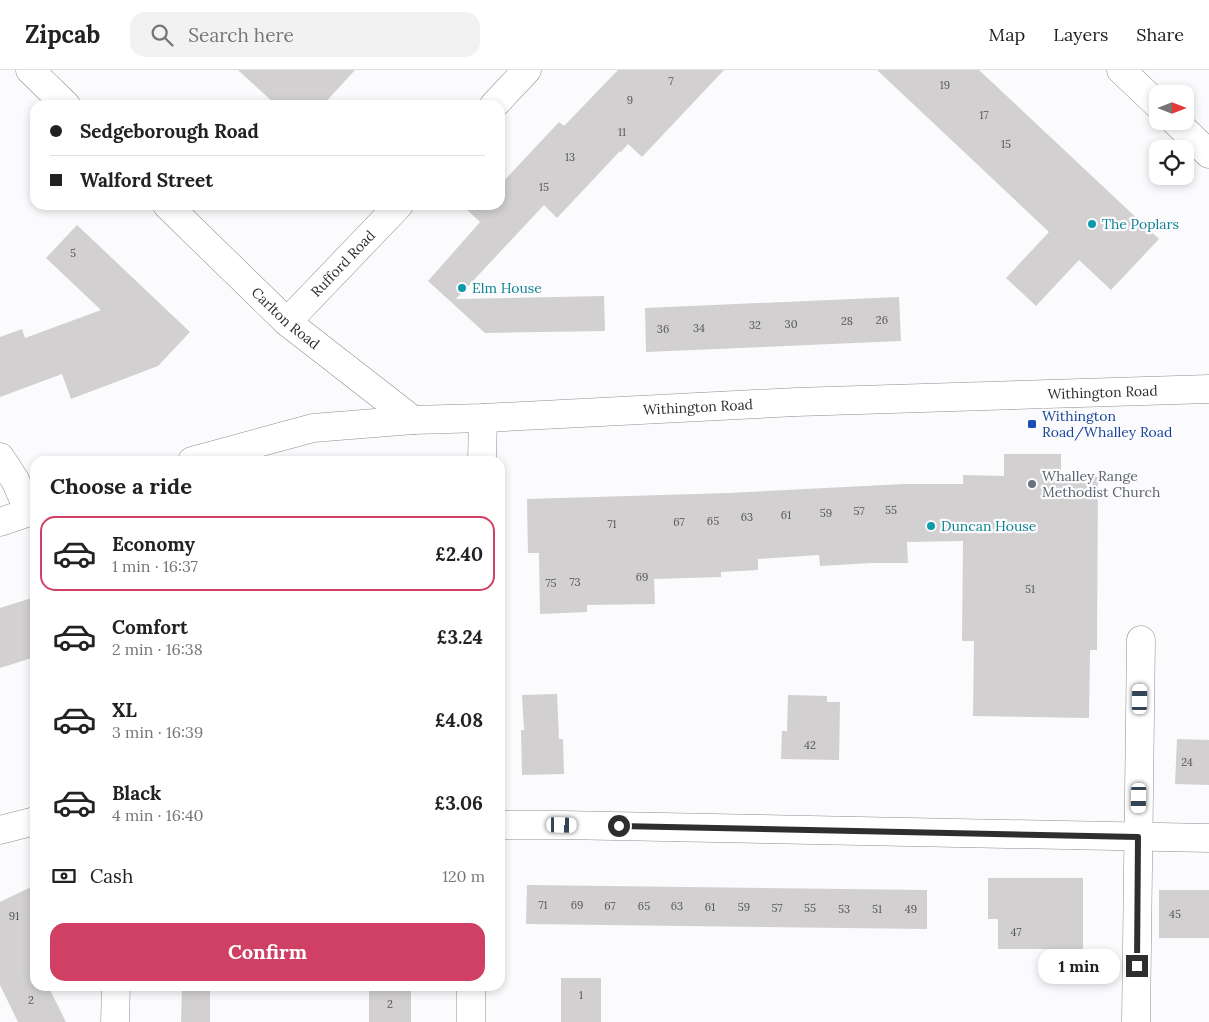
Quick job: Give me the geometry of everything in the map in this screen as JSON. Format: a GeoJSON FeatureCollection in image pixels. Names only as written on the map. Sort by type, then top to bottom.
{"type":"FeatureCollection","features":[{"type":"Feature","properties":{"kind":"street"},"geometry":{"type":"LineString","coordinates":[[30,70],[61,100]]}},
{"type":"Feature","properties":{"kind":"street"},"geometry":{"type":"LineString","coordinates":[[499,100],[527,70]]}},
{"type":"Feature","properties":{"kind":"street"},"geometry":{"type":"LineString","coordinates":[[1121,70],[1149,96]]}},
{"type":"Feature","properties":{"kind":"street"},"geometry":{"type":"LineString","coordinates":[[1184,130],[1209,154]]}},
{"type":"Feature","properties":{"kind":"street","name":"Carlton Road"},"geometry":{"type":"LineString","coordinates":[[172,210],[287,322],[413,420]]}},
{"type":"Feature","properties":{"kind":"street","name":"Rufford Road"},"geometry":{"type":"LineString","coordinates":[[287,322],[394,210]]}},
{"type":"Feature","properties":{"kind":"street","name":"Withington Road"},"geometry":{"type":"LineString","coordinates":[[210,456],[313,428],[413,420],[796,402],[1209,389]]}},
{"type":"Feature","properties":{"kind":"street"},"geometry":{"type":"LineString","coordinates":[[482,418],[482,456]]}},
{"type":"Feature","properties":{"kind":"street"},"geometry":{"type":"LineString","coordinates":[[0,457],[30,507]]}},
{"type":"Feature","properties":{"kind":"street"},"geometry":{"type":"LineString","coordinates":[[0,522],[30,512]]}},
{"type":"Feature","properties":{"kind":"street"},"geometry":{"type":"LineString","coordinates":[[1136,1022],[1141,640]]}},
{"type":"Feature","properties":{"kind":"street"},"geometry":{"type":"LineString","coordinates":[[0,830],[30,822]]}},
{"type":"Feature","properties":{"kind":"street"},"geometry":{"type":"LineString","coordinates":[[505,825],[1209,838]]}},
{"type":"Feature","properties":{"kind":"street"},"geometry":{"type":"LineString","coordinates":[[116,991],[116,1022]]}},
{"type":"Feature","properties":{"kind":"street"},"geometry":{"type":"LineString","coordinates":[[471,991],[471,1022]]}},
{"type":"Feature","properties":{"kind":"building"},"geometry":{"type":"Polygon","coordinates":[[[238,70],[355,70],[328,100],[271,100],[238,70]]]}},
{"type":"Feature","properties":{"kind":"building"},"geometry":{"type":"Polygon","coordinates":[[[618,70],[724,70],[642,157],[628,144],[557,218],[544,205],[456,299],[604,296],[605,331],[485,333],[428,281],[480,222],[467,210],[505,210],[505,180],[559,122],[564,126],[618,70]]]}},
{"type":"Feature","properties":{"kind":"building"},"geometry":{"type":"Polygon","coordinates":[[[877,70],[979,70],[1159,239],[1111,290],[1079,260],[1036,306],[1006,278],[1049,232],[877,70]]]}},
{"type":"Feature","properties":{"kind":"building"},"geometry":{"type":"Polygon","coordinates":[[[77,225],[190,332],[158,366],[71,399],[62,374],[0,397],[0,337],[22,329],[25,338],[101,310],[46,258],[77,225]]]}},
{"type":"Feature","properties":{"kind":"building"},"geometry":{"type":"Polygon","coordinates":[[[899,297],[901,341],[646,352],[645,308],[899,297]]]}},
{"type":"Feature","properties":{"kind":"building"},"geometry":{"type":"Polygon","coordinates":[[[1004,454],[1061,454],[1061,476],[1098,477],[1097,650],[1090,650],[1089,718],[973,716],[974,641],[962,641],[963,541],[907,542],[908,563],[820,566],[819,555],[758,559],[758,570],[721,572],[721,577],[654,579],[655,604],[587,605],[587,612],[540,614],[539,553],[528,553],[527,499],[729,493],[904,484],[963,484],[963,475],[1004,476],[1004,454]]]}},
{"type":"Feature","properties":{"kind":"building"},"geometry":{"type":"Polygon","coordinates":[[[30,599],[30,659],[0,668],[0,608],[30,599]]]}},
{"type":"Feature","properties":{"kind":"building"},"geometry":{"type":"Polygon","coordinates":[[[557,694],[559,739],[563,739],[564,774],[522,775],[521,730],[524,730],[522,695],[557,694]]]}},
{"type":"Feature","properties":{"kind":"building"},"geometry":{"type":"Polygon","coordinates":[[[788,695],[827,696],[827,702],[840,702],[839,760],[781,759],[782,731],[787,731],[788,695]]]}},
{"type":"Feature","properties":{"kind":"building"},"geometry":{"type":"Polygon","coordinates":[[[1177,739],[1209,740],[1209,785],[1175,784],[1177,739]]]}},
{"type":"Feature","properties":{"kind":"building"},"geometry":{"type":"Polygon","coordinates":[[[988,878],[1083,878],[1083,949],[998,949],[998,919],[988,919],[988,878]]]}},
{"type":"Feature","properties":{"kind":"building"},"geometry":{"type":"Polygon","coordinates":[[[527,885],[927,890],[927,929],[526,924],[527,885]]]}},
{"type":"Feature","properties":{"kind":"building"},"geometry":{"type":"Polygon","coordinates":[[[30,887],[30,991],[50,991],[66,1022],[18,1022],[0,985],[0,902],[30,887]]]}},
{"type":"Feature","properties":{"kind":"building"},"geometry":{"type":"Polygon","coordinates":[[[1159,890],[1209,890],[1209,938],[1159,938],[1159,890]]]}},
{"type":"Feature","properties":{"kind":"building"},"geometry":{"type":"Polygon","coordinates":[[[561,978],[601,978],[601,1022],[561,1022],[561,978]]]}},
{"type":"Feature","properties":{"kind":"building"},"geometry":{"type":"Polygon","coordinates":[[[182,991],[210,991],[210,1022],[181,1022],[182,991]]]}},
{"type":"Feature","properties":{"kind":"building"},"geometry":{"type":"Polygon","coordinates":[[[369,991],[411,991],[411,1022],[369,1022],[369,991]]]}},
{"type":"Feature","properties":{"kind":"place","name":"The Poplars"},"geometry":{"type":"Point","coordinates":[1092,224]}},
{"type":"Feature","properties":{"kind":"place","name":"Elm House"},"geometry":{"type":"Point","coordinates":[462,288]}},
{"type":"Feature","properties":{"kind":"place","name":"Withington Road/Whalley Road"},"geometry":{"type":"Point","coordinates":[1032,424]}},
{"type":"Feature","properties":{"kind":"place","name":"Whalley Range Methodist Church"},"geometry":{"type":"Point","coordinates":[1032,484]}},
{"type":"Feature","properties":{"kind":"place","name":"Duncan House"},"geometry":{"type":"Point","coordinates":[931,526]}},
{"type":"Feature","properties":{"kind":"route"},"geometry":{"type":"LineString","coordinates":[[619,826],[1138,837],[1137,966]]}}]}
